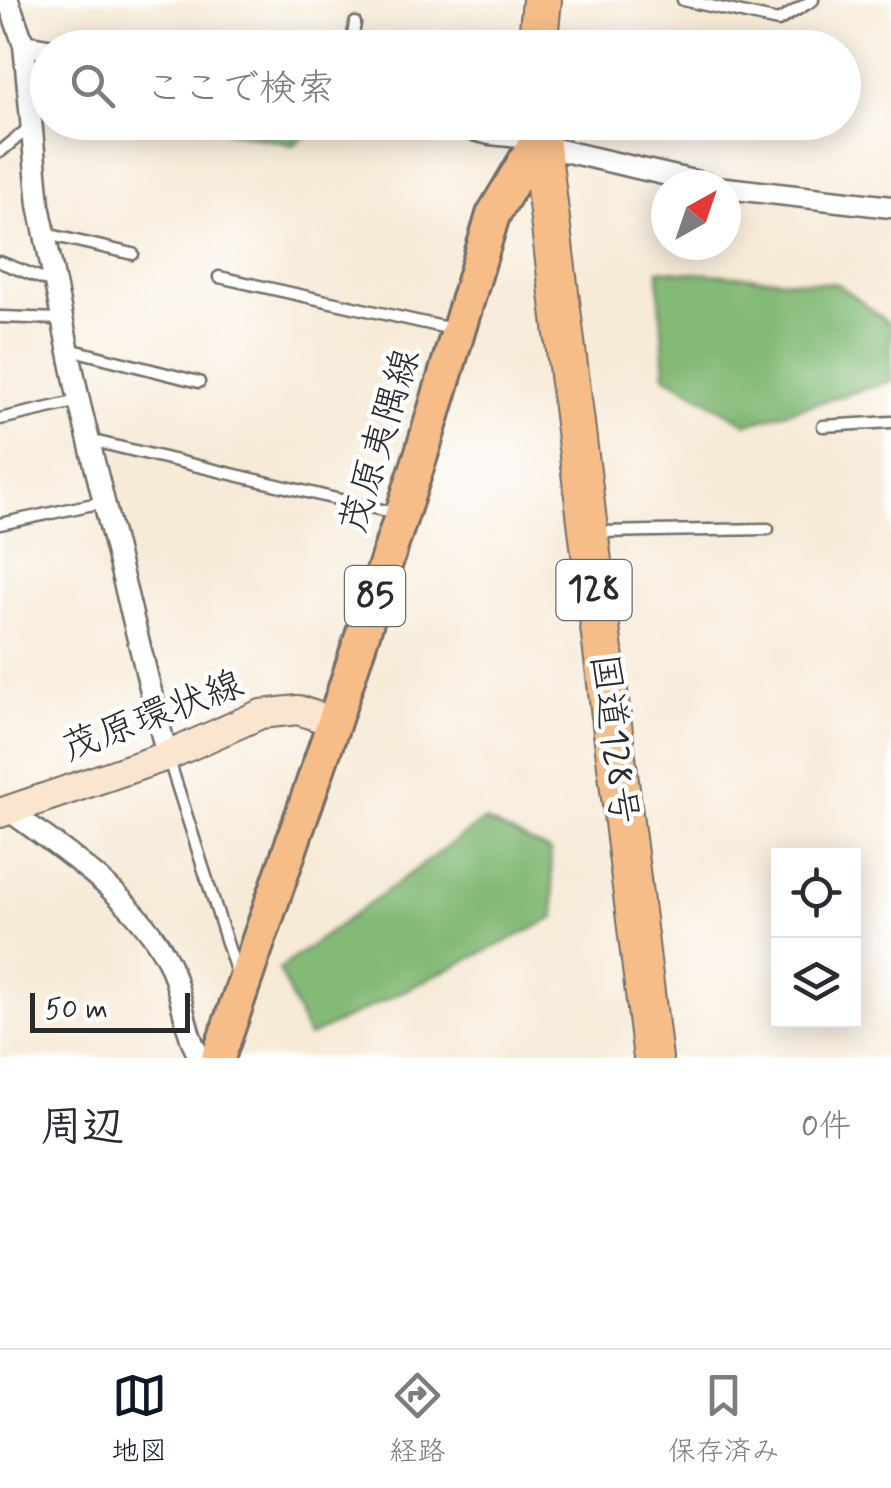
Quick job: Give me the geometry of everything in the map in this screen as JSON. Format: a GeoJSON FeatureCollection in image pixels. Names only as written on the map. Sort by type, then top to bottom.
{"type":"FeatureCollection","features":[{"type":"Feature","properties":{"kind":"highway"},"geometry":{"type":"LineString","coordinates":[[539,30],[542,0]]}},
{"type":"Feature","properties":{"kind":"highway","name":"国道128号"},"geometry":{"type":"LineString","coordinates":[[539,140],[654,1058]]}},
{"type":"Feature","properties":{"kind":"main road","name":"茂原夷隅線"},"geometry":{"type":"LineString","coordinates":[[218,1058],[402,514],[493,215],[533,140]]}},
{"type":"Feature","properties":{"kind":"main road","name":"茂原環状線"},"geometry":{"type":"LineString","coordinates":[[4,812],[168,756],[262,714],[298,710],[334,722]]}},
{"type":"Feature","properties":{"kind":"street"},"geometry":{"type":"LineString","coordinates":[[8,0],[24,45],[30,92]]}},
{"type":"Feature","properties":{"kind":"street"},"geometry":{"type":"LineString","coordinates":[[24,45],[30,46]]}},
{"type":"Feature","properties":{"kind":"street"},"geometry":{"type":"LineString","coordinates":[[35,140],[39,205],[79,401],[168,756]]}},
{"type":"Feature","properties":{"kind":"street"},"geometry":{"type":"LineString","coordinates":[[546,140],[555,149],[651,171]]}},
{"type":"Feature","properties":{"kind":"street"},"geometry":{"type":"LineString","coordinates":[[741,190],[891,207]]}},
{"type":"Feature","properties":{"kind":"street"},"geometry":{"type":"LineString","coordinates":[[4,812],[76,860],[151,934],[169,962],[200,1058]]}},
{"type":"Feature","properties":{"kind":"lane"},"geometry":{"type":"LineString","coordinates":[[683,0],[778,21],[813,0]]}},
{"type":"Feature","properties":{"kind":"lane"},"geometry":{"type":"LineString","coordinates":[[354,30],[355,23]]}},
{"type":"Feature","properties":{"kind":"lane"},"geometry":{"type":"LineString","coordinates":[[0,152],[30,127]]}},
{"type":"Feature","properties":{"kind":"lane"},"geometry":{"type":"LineString","coordinates":[[45,234],[132,254]]}},
{"type":"Feature","properties":{"kind":"lane"},"geometry":{"type":"LineString","coordinates":[[0,262],[55,283]]}},
{"type":"Feature","properties":{"kind":"lane"},"geometry":{"type":"LineString","coordinates":[[219,277],[456,330]]}},
{"type":"Feature","properties":{"kind":"lane"},"geometry":{"type":"LineString","coordinates":[[0,317],[62,318]]}},
{"type":"Feature","properties":{"kind":"lane"},"geometry":{"type":"LineString","coordinates":[[68,348],[199,382]]}},
{"type":"Feature","properties":{"kind":"lane"},"geometry":{"type":"LineString","coordinates":[[0,419],[79,401]]}},
{"type":"Feature","properties":{"kind":"lane"},"geometry":{"type":"LineString","coordinates":[[823,426],[891,422]]}},
{"type":"Feature","properties":{"kind":"lane"},"geometry":{"type":"LineString","coordinates":[[88,440],[402,514]]}},
{"type":"Feature","properties":{"kind":"lane"},"geometry":{"type":"LineString","coordinates":[[0,524],[103,502]]}},
{"type":"Feature","properties":{"kind":"lane"},"geometry":{"type":"LineString","coordinates":[[587,528],[599,532],[768,530]]}},
{"type":"Feature","properties":{"kind":"lane"},"geometry":{"type":"LineString","coordinates":[[168,756],[242,991]]}},
{"type":"Feature","properties":{"kind":"green space"},"geometry":{"type":"Polygon","coordinates":[[[269,140],[300,140],[293,145],[269,140]]]}},
{"type":"Feature","properties":{"kind":"green space"},"geometry":{"type":"Polygon","coordinates":[[[658,270],[838,284],[891,325],[891,381],[747,424],[665,376],[658,270]]]}},
{"type":"Feature","properties":{"kind":"green space"},"geometry":{"type":"Polygon","coordinates":[[[484,820],[550,851],[555,918],[308,1037],[279,969],[484,820]]]}}]}
